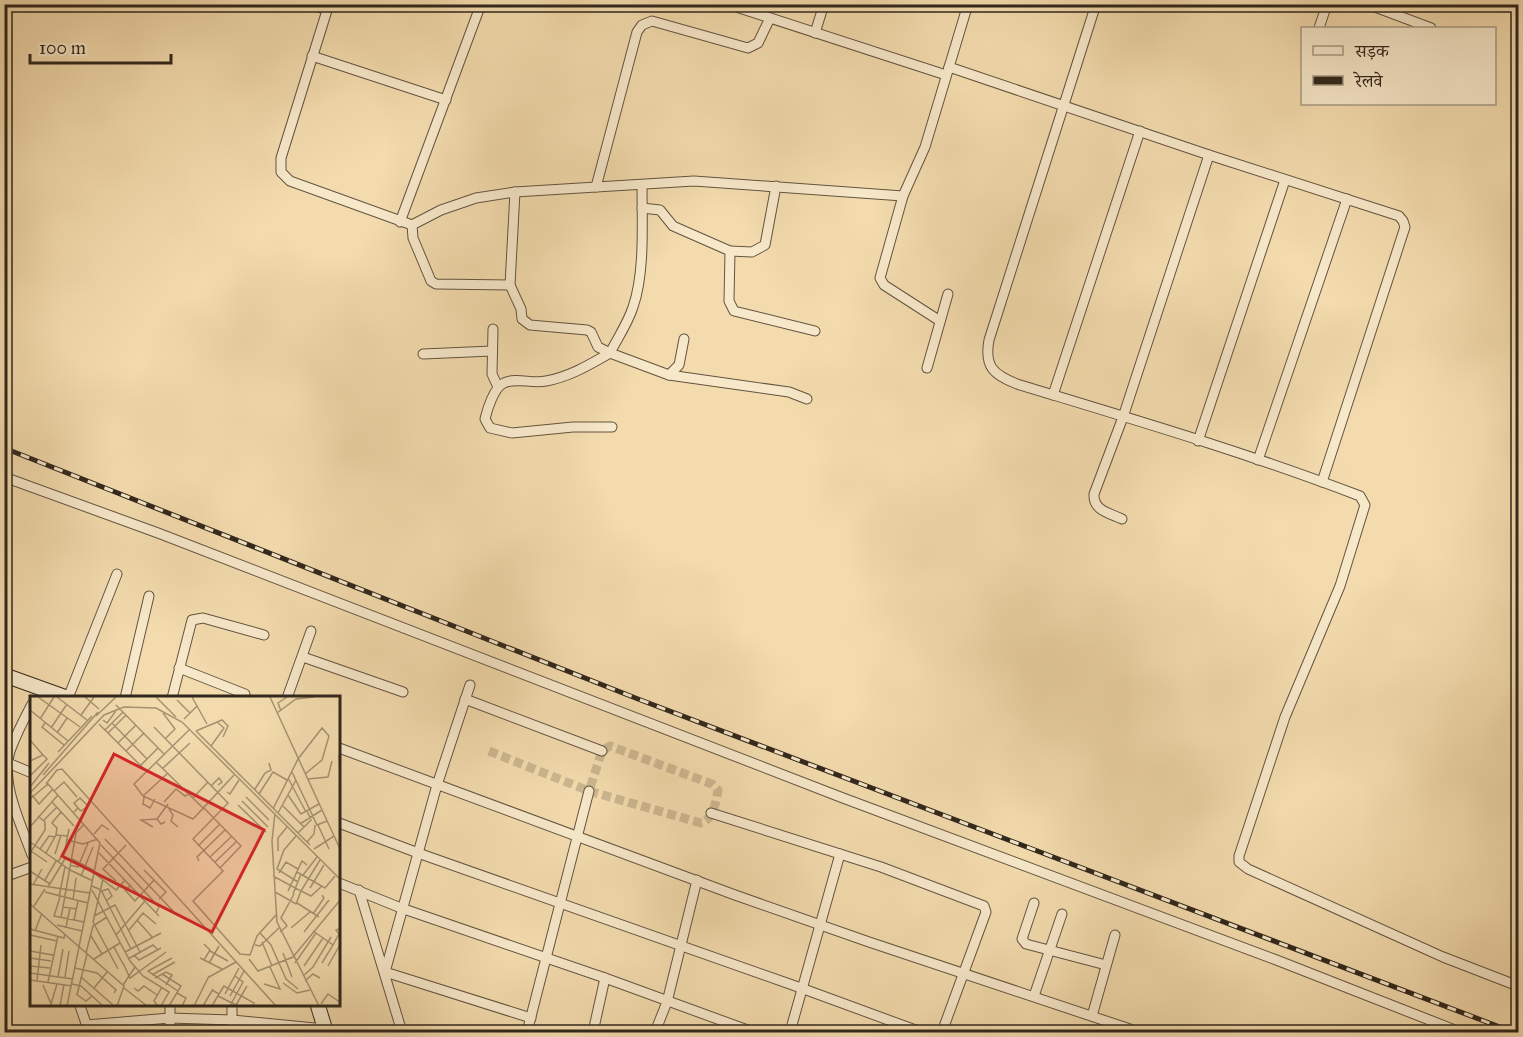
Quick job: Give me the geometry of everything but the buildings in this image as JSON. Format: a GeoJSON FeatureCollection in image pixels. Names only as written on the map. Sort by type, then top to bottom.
{"type":"FeatureCollection","features":[{"type":"Feature","properties":{"kind":"street"},"geometry":{"type":"LineString","coordinates":[[311,4],[328,7],[279,163],[282,172],[290,180],[400,222],[412,225],[441,210],[476,198],[515,192],[694,181],[903,196]]}},
{"type":"Feature","properties":{"kind":"street"},"geometry":{"type":"LineString","coordinates":[[400,222],[482,4]]}},
{"type":"Feature","properties":{"kind":"street"},"geometry":{"type":"LineString","coordinates":[[727,4],[815,33],[1064,104],[1209,155],[1399,216],[1404,221],[1405,227],[1322,482]]}},
{"type":"Feature","properties":{"kind":"street"},"geometry":{"type":"LineString","coordinates":[[815,33],[824,4]]}},
{"type":"Feature","properties":{"kind":"street"},"geometry":{"type":"LineString","coordinates":[[940,321],[884,285],[880,278],[903,196],[925,147],[968,4]]}},
{"type":"Feature","properties":{"kind":"street"},"geometry":{"type":"LineString","coordinates":[[1096,4],[987,351],[988,359],[993,370],[1000,377],[1258,460],[1360,496],[1365,505],[1340,586],[1285,717],[1239,856],[1239,862],[1242,866],[1454,961],[1518,986]]}},
{"type":"Feature","properties":{"kind":"street"},"geometry":{"type":"LineString","coordinates":[[1318,27],[1326,4]]}},
{"type":"Feature","properties":{"kind":"street"},"geometry":{"type":"LineString","coordinates":[[1367,4],[1428,27]]}},
{"type":"Feature","properties":{"kind":"street"},"geometry":{"type":"LineString","coordinates":[[596,188],[637,32],[642,25],[652,21],[748,48],[758,44],[770,18]]}},
{"type":"Feature","properties":{"kind":"street"},"geometry":{"type":"LineString","coordinates":[[312,56],[446,100]]}},
{"type":"Feature","properties":{"kind":"street"},"geometry":{"type":"LineString","coordinates":[[1053,395],[1140,131]]}},
{"type":"Feature","properties":{"kind":"street"},"geometry":{"type":"LineString","coordinates":[[1122,519],[1099,509],[1094,500],[1209,155]]}},
{"type":"Feature","properties":{"kind":"street"},"geometry":{"type":"LineString","coordinates":[[1198,441],[1285,180]]}},
{"type":"Feature","properties":{"kind":"street"},"geometry":{"type":"LineString","coordinates":[[612,427],[573,427],[512,433],[499,432],[490,428],[485,419],[498,387],[512,381],[545,382],[559,378],[576,372],[610,353],[633,309],[638,288],[642,185]]}},
{"type":"Feature","properties":{"kind":"street"},"geometry":{"type":"LineString","coordinates":[[642,208],[660,210],[673,226],[729,251],[752,252],[765,245],[776,186]]}},
{"type":"Feature","properties":{"kind":"street"},"geometry":{"type":"LineString","coordinates":[[515,192],[510,285],[525,323],[586,330],[591,332],[598,347],[669,375],[789,392],[807,399]]}},
{"type":"Feature","properties":{"kind":"street"},"geometry":{"type":"LineString","coordinates":[[1258,460],[1347,199]]}},
{"type":"Feature","properties":{"kind":"street"},"geometry":{"type":"LineString","coordinates":[[412,225],[413,238],[431,281],[436,284],[510,285]]}},
{"type":"Feature","properties":{"kind":"street"},"geometry":{"type":"LineString","coordinates":[[729,251],[729,301],[734,311],[814,332]]}},
{"type":"Feature","properties":{"kind":"street"},"geometry":{"type":"LineString","coordinates":[[927,368],[948,294]]}},
{"type":"Feature","properties":{"kind":"street"},"geometry":{"type":"LineString","coordinates":[[493,329],[492,374],[498,387]]}},
{"type":"Feature","properties":{"kind":"street"},"geometry":{"type":"LineString","coordinates":[[669,375],[679,365],[684,339]]}},
{"type":"Feature","properties":{"kind":"street"},"geometry":{"type":"LineString","coordinates":[[423,354],[492,351]]}},
{"type":"Feature","properties":{"kind":"street"},"geometry":{"type":"LineString","coordinates":[[4,477],[158,533],[843,798],[1280,961],[1460,1032]]}},
{"type":"Feature","properties":{"kind":"street"},"geometry":{"type":"LineString","coordinates":[[69,696],[117,574]]}},
{"type":"Feature","properties":{"kind":"street"},"geometry":{"type":"LineString","coordinates":[[125,696],[149,596]]}},
{"type":"Feature","properties":{"kind":"street"},"geometry":{"type":"LineString","coordinates":[[172,696],[189,624],[195,618],[203,618],[264,635]]}},
{"type":"Feature","properties":{"kind":"street"},"geometry":{"type":"LineString","coordinates":[[288,696],[311,631]]}},
{"type":"Feature","properties":{"kind":"street"},"geometry":{"type":"LineString","coordinates":[[303,657],[403,692]]}},
{"type":"Feature","properties":{"kind":"street"},"geometry":{"type":"LineString","coordinates":[[179,668],[245,694]]}},
{"type":"Feature","properties":{"kind":"street"},"geometry":{"type":"LineString","coordinates":[[4,675],[37,693],[56,696]]}},
{"type":"Feature","properties":{"kind":"street"},"geometry":{"type":"LineString","coordinates":[[385,972],[437,784],[470,684]]}},
{"type":"Feature","properties":{"kind":"street"},"geometry":{"type":"LineString","coordinates":[[465,699],[602,751]]}},
{"type":"Feature","properties":{"kind":"street"},"geometry":{"type":"LineString","coordinates":[[30,708],[9,753],[7,773],[10,794],[30,849]]}},
{"type":"Feature","properties":{"kind":"street"},"geometry":{"type":"LineString","coordinates":[[340,748],[820,925],[1130,1029]]}},
{"type":"Feature","properties":{"kind":"street"},"geometry":{"type":"LineString","coordinates":[[8,763],[30,771]]}},
{"type":"Feature","properties":{"kind":"street"},"geometry":{"type":"LineString","coordinates":[[527,1032],[589,791]]}},
{"type":"Feature","properties":{"kind":"street"},"geometry":{"type":"LineString","coordinates":[[711,813],[840,854],[984,906],[986,912],[942,1032]]}},
{"type":"Feature","properties":{"kind":"street"},"geometry":{"type":"LineString","coordinates":[[340,823],[921,1032]]}},
{"type":"Feature","properties":{"kind":"street"},"geometry":{"type":"LineString","coordinates":[[790,1032],[840,854]]}},
{"type":"Feature","properties":{"kind":"street"},"geometry":{"type":"LineString","coordinates":[[4,877],[30,868]]}},
{"type":"Feature","properties":{"kind":"street"},"geometry":{"type":"LineString","coordinates":[[655,1032],[667,1002],[697,880]]}},
{"type":"Feature","properties":{"kind":"street"},"geometry":{"type":"LineString","coordinates":[[340,883],[401,908],[753,1032]]}},
{"type":"Feature","properties":{"kind":"street"},"geometry":{"type":"LineString","coordinates":[[359,890],[402,1032]]}},
{"type":"Feature","properties":{"kind":"street"},"geometry":{"type":"LineString","coordinates":[[1034,903],[1022,939],[1026,944],[1106,965]]}},
{"type":"Feature","properties":{"kind":"street"},"geometry":{"type":"LineString","coordinates":[[1034,996],[1062,914]]}},
{"type":"Feature","properties":{"kind":"street"},"geometry":{"type":"LineString","coordinates":[[1092,1016],[1115,935]]}},
{"type":"Feature","properties":{"kind":"street"},"geometry":{"type":"LineString","coordinates":[[385,972],[531,1018]]}},
{"type":"Feature","properties":{"kind":"street"},"geometry":{"type":"LineString","coordinates":[[593,1032],[605,978]]}},
{"type":"Feature","properties":{"kind":"street"},"geometry":{"type":"LineString","coordinates":[[81,1007],[87,1029],[170,1018],[232,1020],[325,1031],[319,1007]]}},
{"type":"Feature","properties":{"kind":"street"},"geometry":{"type":"LineString","coordinates":[[170,1007],[170,1032]]}},
{"type":"Feature","properties":{"kind":"street"},"geometry":{"type":"LineString","coordinates":[[231,1007],[232,1032]]}},
{"type":"Feature","properties":{"kind":"tunnel"},"geometry":{"type":"LineString","coordinates":[[489,751],[589,791],[701,823],[711,814],[718,790],[712,784],[610,746],[602,751],[589,791]]}},
{"type":"Feature","properties":{"kind":"railway"},"geometry":{"type":"LineString","coordinates":[[4,448],[638,699],[1513,1032]]}}]}
